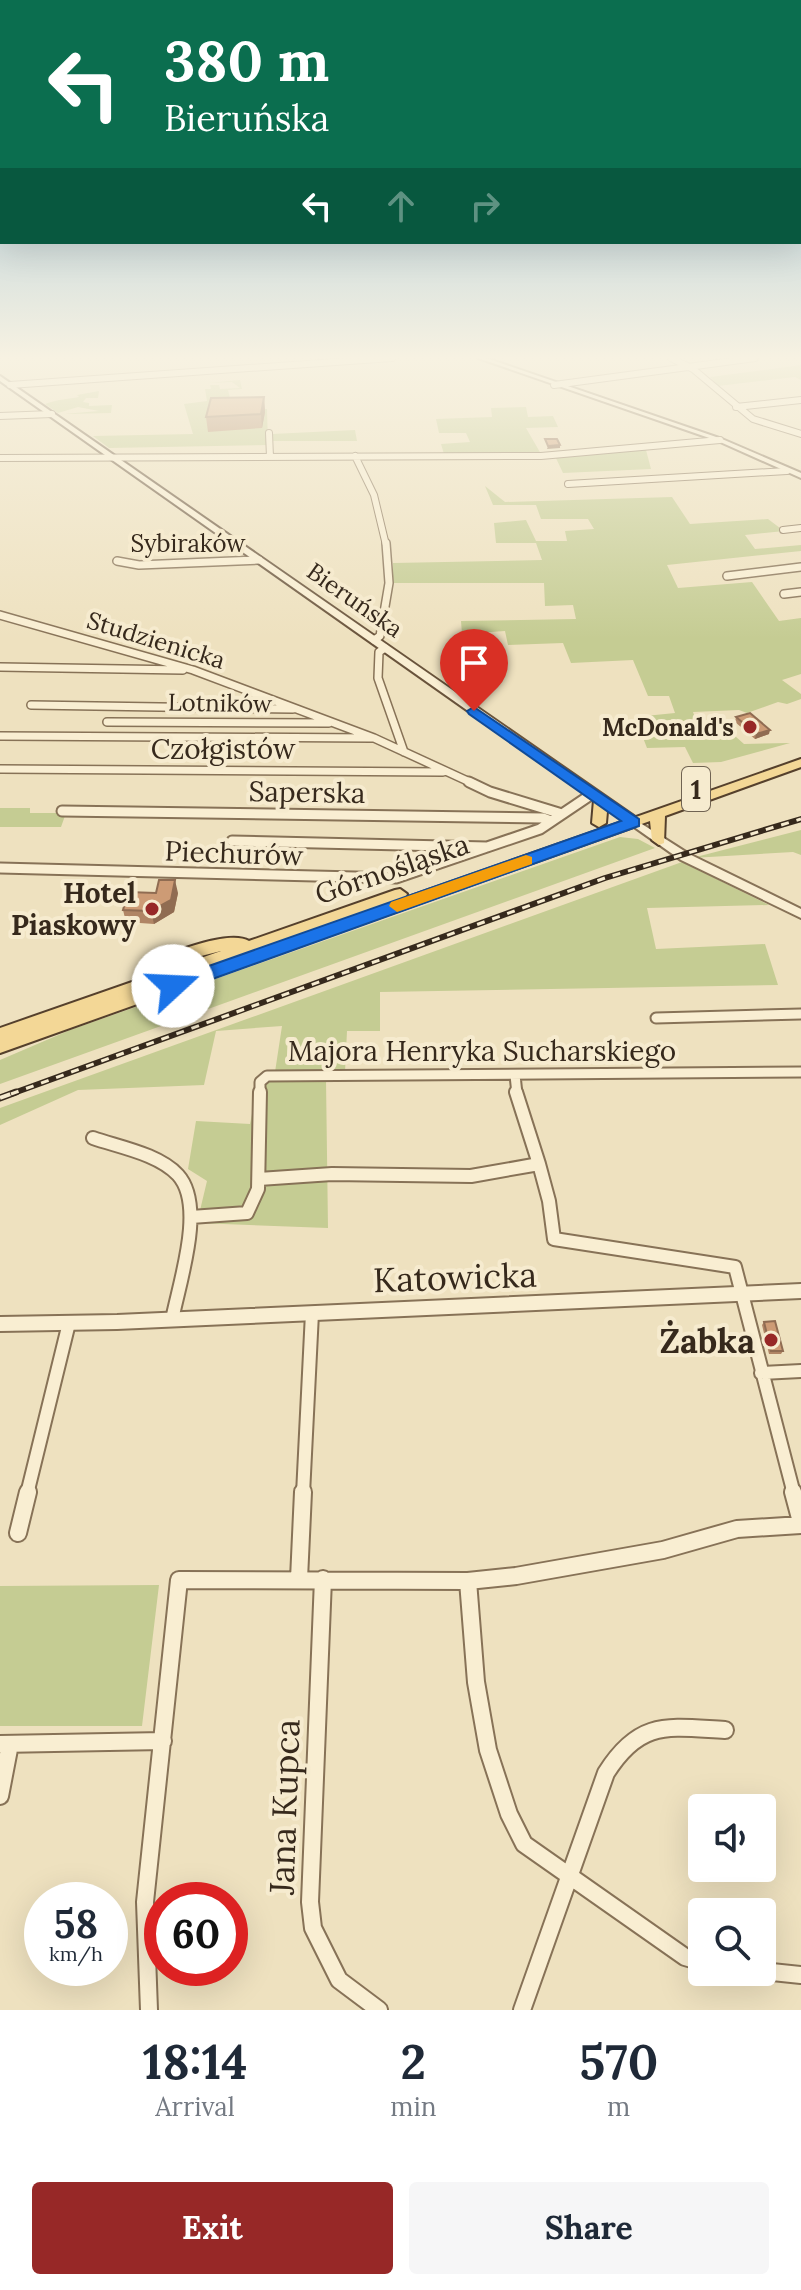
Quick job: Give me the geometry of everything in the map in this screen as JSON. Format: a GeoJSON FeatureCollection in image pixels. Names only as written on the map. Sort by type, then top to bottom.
{"type":"FeatureCollection","features":[{"type":"Feature","properties":{"kind":"main road","name":"Bieruńska"},"geometry":{"type":"LineString","coordinates":[[105,452],[628,819]]}},
{"type":"Feature","properties":{"kind":"main road","name":"Górnośląska"},"geometry":{"type":"LineString","coordinates":[[0,1047],[628,819],[801,752]]}},
{"type":"Feature","properties":{"kind":"main road","name":"Górnośląska"},"geometry":{"type":"LineString","coordinates":[[0,1034],[599,823],[659,814],[801,763]]}},
{"type":"Feature","properties":{"kind":"main road"},"geometry":{"type":"LineString","coordinates":[[596,797],[599,823]]}},
{"type":"Feature","properties":{"kind":"main road"},"geometry":{"type":"LineString","coordinates":[[659,814],[656,826],[659,840]]}},
{"type":"Feature","properties":{"kind":"main road"},"geometry":{"type":"LineString","coordinates":[[185,954],[205,947],[280,936]]}},
{"type":"Feature","properties":{"kind":"street"},"geometry":{"type":"LineString","coordinates":[[270,452],[270,457]]}},
{"type":"Feature","properties":{"kind":"street"},"geometry":{"type":"LineString","coordinates":[[0,458],[541,456],[588,452]]}},
{"type":"Feature","properties":{"kind":"street"},"geometry":{"type":"LineString","coordinates":[[746,452],[801,476]]}},
{"type":"Feature","properties":{"kind":"street"},"geometry":{"type":"LineString","coordinates":[[355,456],[374,493],[390,572],[385,621],[380,636],[374,640]]}},
{"type":"Feature","properties":{"kind":"street"},"geometry":{"type":"LineString","coordinates":[[568,484],[787,471]]}},
{"type":"Feature","properties":{"kind":"street"},"geometry":{"type":"LineString","coordinates":[[783,530],[801,528]]}},
{"type":"Feature","properties":{"kind":"street","name":"Sybiraków"},"geometry":{"type":"LineString","coordinates":[[117,561],[139,565],[252,563],[259,560]]}},
{"type":"Feature","properties":{"kind":"street"},"geometry":{"type":"LineString","coordinates":[[727,576],[801,567]]}},
{"type":"Feature","properties":{"kind":"street"},"geometry":{"type":"LineString","coordinates":[[784,594],[801,592]]}},
{"type":"Feature","properties":{"kind":"street","name":"Studzienicka"},"geometry":{"type":"LineString","coordinates":[[0,615],[193,670],[374,738],[490,792],[562,814]]}},
{"type":"Feature","properties":{"kind":"street"},"geometry":{"type":"LineString","coordinates":[[385,648],[379,652],[376,668],[404,752]]}},
{"type":"Feature","properties":{"kind":"street"},"geometry":{"type":"LineString","coordinates":[[0,667],[193,670]]}},
{"type":"Feature","properties":{"kind":"street","name":"Studzienicka"},"geometry":{"type":"LineString","coordinates":[[31,705],[299,709]]}},
{"type":"Feature","properties":{"kind":"street","name":"Lotników"},"geometry":{"type":"LineString","coordinates":[[107,722],[331,722]]}},
{"type":"Feature","properties":{"kind":"street","name":"Lotników"},"geometry":{"type":"LineString","coordinates":[[0,736],[374,738]]}},
{"type":"Feature","properties":{"kind":"street","name":"Czołgistów"},"geometry":{"type":"LineString","coordinates":[[0,769],[445,772]]}},
{"type":"Feature","properties":{"kind":"street","name":"Piechurów"},"geometry":{"type":"LineString","coordinates":[[0,868],[380,879],[413,875],[493,847],[540,829],[596,797]]}},
{"type":"Feature","properties":{"kind":"street","name":"Saperska"},"geometry":{"type":"LineString","coordinates":[[62,811],[543,818],[551,821]]}},
{"type":"Feature","properties":{"kind":"street","name":"Bieruńska"},"geometry":{"type":"LineString","coordinates":[[628,819],[685,857],[801,914]]}},
{"type":"Feature","properties":{"kind":"street"},"geometry":{"type":"LineString","coordinates":[[232,841],[493,847]]}},
{"type":"Feature","properties":{"kind":"street"},"geometry":{"type":"LineString","coordinates":[[656,1018],[801,1014]]}},
{"type":"Feature","properties":{"kind":"street","name":"Majora Henryka Sucharskiego"},"geometry":{"type":"LineString","coordinates":[[191,1217],[247,1213],[253,1205],[259,1179],[260,1082],[267,1076],[801,1072]]}},
{"type":"Feature","properties":{"kind":"street"},"geometry":{"type":"LineString","coordinates":[[259,1179],[332,1174],[471,1176],[539,1164],[517,1099],[515,1075]]}},
{"type":"Feature","properties":{"kind":"street"},"geometry":{"type":"LineString","coordinates":[[93,1138],[179,1176],[187,1191],[191,1217],[172,1320]]}},
{"type":"Feature","properties":{"kind":"street","name":"Katowicka"},"geometry":{"type":"LineString","coordinates":[[539,1164],[549,1201],[554,1239],[735,1267],[740,1294]]}},
{"type":"Feature","properties":{"kind":"street","name":"Katowicka"},"geometry":{"type":"LineString","coordinates":[[0,1324],[172,1320],[801,1291]]}},
{"type":"Feature","properties":{"kind":"street"},"geometry":{"type":"LineString","coordinates":[[149,2010],[145,1902],[179,1580],[468,1581],[516,1576],[663,1550],[737,1529],[801,1523],[740,1294]]}},
{"type":"Feature","properties":{"kind":"street"},"geometry":{"type":"LineString","coordinates":[[299,1579],[312,1313]]}},
{"type":"Feature","properties":{"kind":"street"},"geometry":{"type":"LineString","coordinates":[[18,1533],[69,1323]]}},
{"type":"Feature","properties":{"kind":"street"},"geometry":{"type":"LineString","coordinates":[[761,1373],[801,1371]]}},
{"type":"Feature","properties":{"kind":"street","name":"Jana Kupca"},"geometry":{"type":"LineString","coordinates":[[323,1579],[310,1902],[313,1928],[339,1980],[379,2010]]}},
{"type":"Feature","properties":{"kind":"street"},"geometry":{"type":"LineString","coordinates":[[468,1581],[479,1702],[492,1764],[510,1821],[524,1844],[688,1958]]}},
{"type":"Feature","properties":{"kind":"street"},"geometry":{"type":"LineString","coordinates":[[522,2010],[606,1773],[618,1751],[635,1736],[653,1729],[725,1730]]}},
{"type":"Feature","properties":{"kind":"street"},"geometry":{"type":"LineString","coordinates":[[0,1796],[5,1744],[163,1741]]}},
{"type":"Feature","properties":{"kind":"street"},"geometry":{"type":"LineString","coordinates":[[776,1972],[801,1975]]}},
{"type":"Feature","properties":{"kind":"green space"},"geometry":{"type":"Polygon","coordinates":[[[443,452],[541,454],[444,454],[443,452]]]}},
{"type":"Feature","properties":{"kind":"green space"},"geometry":{"type":"Polygon","coordinates":[[[646,452],[651,469],[563,473],[555,456],[646,452]]]}},
{"type":"Feature","properties":{"kind":"green space"},"geometry":{"type":"Polygon","coordinates":[[[485,486],[505,502],[672,497],[690,524],[768,519],[784,531],[745,535],[755,549],[801,545],[801,551],[667,565],[678,588],[752,582],[779,621],[801,618],[801,674],[782,680],[801,694],[801,699],[787,704],[778,702],[747,713],[739,710],[693,712],[697,723],[718,721],[744,744],[790,743],[721,762],[693,763],[685,747],[647,748],[635,717],[675,713],[669,696],[648,696],[633,660],[571,663],[563,643],[508,645],[505,631],[462,634],[461,621],[576,619],[573,605],[545,606],[544,583],[393,583],[393,563],[542,560],[536,543],[496,543],[494,523],[526,520],[536,541],[567,541],[565,531],[594,529],[588,519],[541,519],[536,505],[493,505],[485,486]]]}},
{"type":"Feature","properties":{"kind":"green space"},"geometry":{"type":"Polygon","coordinates":[[[0,808],[30,808],[30,813],[66,813],[61,827],[0,827],[0,808]]]}},
{"type":"Feature","properties":{"kind":"green space"},"geometry":{"type":"Polygon","coordinates":[[[801,830],[801,855],[793,852],[692,858],[801,830]]]}},
{"type":"Feature","properties":{"kind":"green space"},"geometry":{"type":"Polygon","coordinates":[[[620,837],[638,839],[655,848],[0,1084],[0,1060],[70,1030],[620,837]]]}},
{"type":"Feature","properties":{"kind":"green space"},"geometry":{"type":"Polygon","coordinates":[[[682,862],[769,905],[647,908],[656,949],[765,944],[778,985],[380,992],[380,1031],[347,1031],[345,1072],[275,1072],[282,1026],[216,1031],[204,1085],[78,1090],[0,1125],[0,1108],[682,862]]]}},
{"type":"Feature","properties":{"kind":"green space"},"geometry":{"type":"Polygon","coordinates":[[[267,1080],[326,1080],[328,1228],[197,1223],[207,1181],[188,1169],[196,1121],[250,1124],[254,1104],[252,1173],[260,1202],[264,1083],[267,1080]]]}},
{"type":"Feature","properties":{"kind":"green space"},"geometry":{"type":"Polygon","coordinates":[[[159,1585],[142,1726],[0,1726],[0,1586],[159,1585]]]}},
{"type":"Feature","properties":{"kind":"building"},"geometry":{"type":"Polygon","coordinates":[[[750,713],[770,730],[756,734],[736,717],[750,713]]]}},
{"type":"Feature","properties":{"kind":"building"},"geometry":{"type":"Polygon","coordinates":[[[159,880],[175,880],[171,900],[151,911],[123,910],[128,892],[156,893],[159,880]]]}},
{"type":"Feature","properties":{"kind":"building","name":"Żabka"},"geometry":{"type":"Polygon","coordinates":[[[775,1321],[783,1351],[771,1351],[764,1322],[775,1321]]]}},
{"type":"Feature","properties":{"kind":"railway"},"geometry":{"type":"LineString","coordinates":[[11,1094],[605,878],[801,819]]}},
{"type":"Feature","properties":{"kind":"railway"},"geometry":{"type":"LineString","coordinates":[[0,1098],[16,1092]]}},
{"type":"Feature","properties":{"kind":"slow traffic"},"geometry":{"type":"LineString","coordinates":[[397,906],[526,860]]}},
{"type":"Feature","properties":{"kind":"place","name":"McDonald's"},"geometry":{"type":"Point","coordinates":[750,727]}},
{"type":"Feature","properties":{"kind":"place","name":"Hotel Piaskowy"},"geometry":{"type":"Point","coordinates":[152,909]}},
{"type":"Feature","properties":{"kind":"place","name":"Żabka"},"geometry":{"type":"Point","coordinates":[771,1340]}},
{"type":"Feature","properties":{"kind":"route"},"geometry":{"type":"LineString","coordinates":[[173,986],[634,822],[474,711]]}}]}
